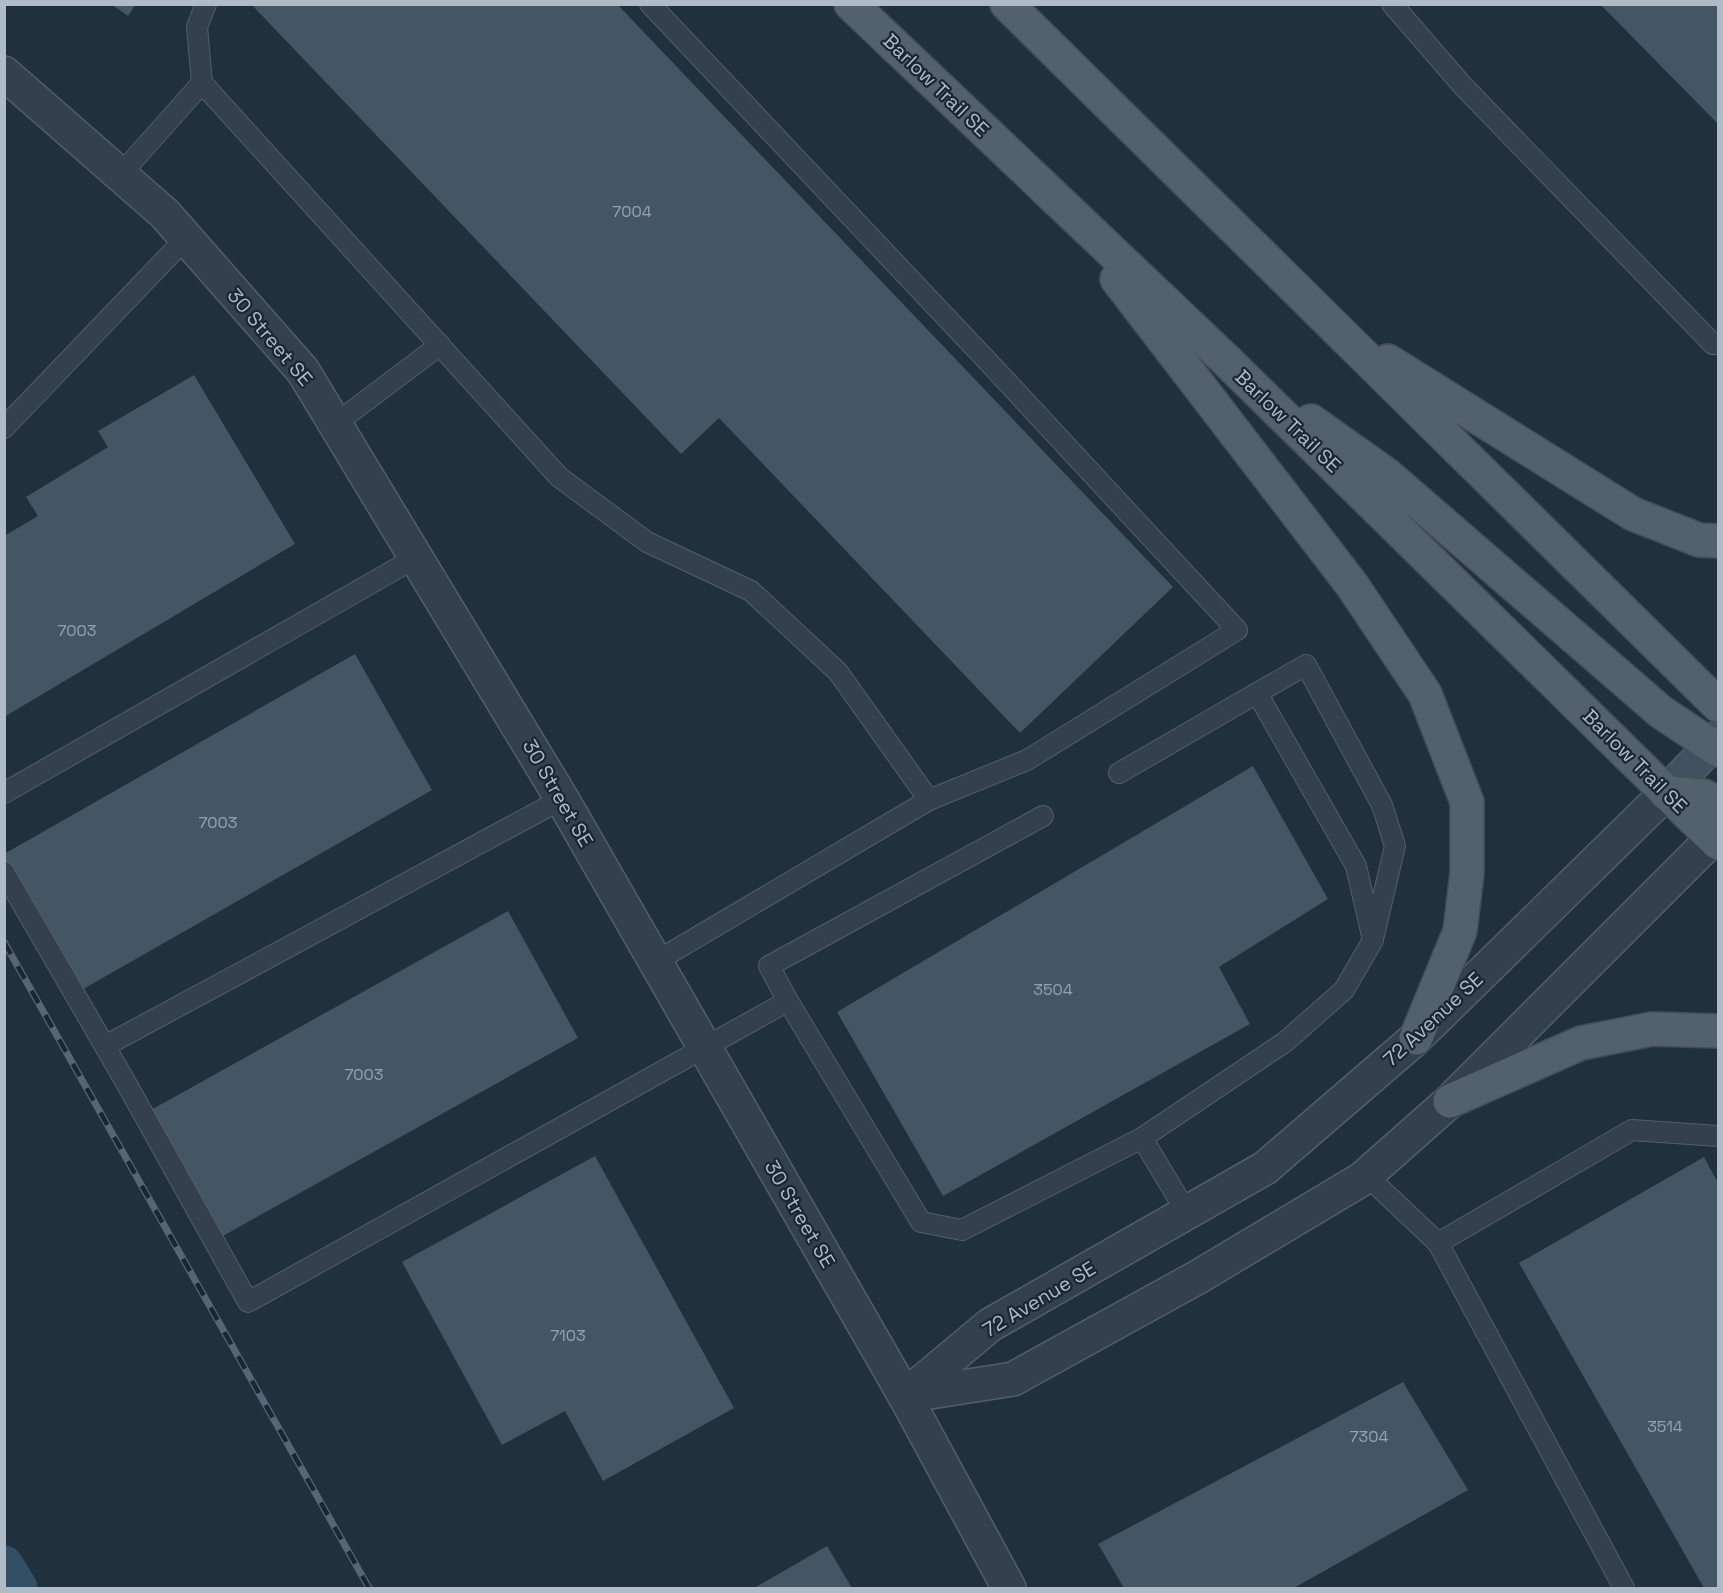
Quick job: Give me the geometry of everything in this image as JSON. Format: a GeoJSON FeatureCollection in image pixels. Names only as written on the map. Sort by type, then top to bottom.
{"type":"FeatureCollection","features":[{"type":"Feature","properties":{"kind":"main road","name":"Barlow Trail SE"},"geometry":{"type":"LineString","coordinates":[[851,4],[1226,360],[1666,793],[1717,838]]}},
{"type":"Feature","properties":{"kind":"main road"},"geometry":{"type":"LineString","coordinates":[[1007,4],[1719,705]]}},
{"type":"Feature","properties":{"kind":"main road"},"geometry":{"type":"LineString","coordinates":[[1058,201],[1352,585],[1425,694],[1467,802],[1467,873],[1460,931],[1416,1038]]}},
{"type":"Feature","properties":{"kind":"main road"},"geometry":{"type":"LineString","coordinates":[[1335,328],[1633,514],[1699,540],[1719,541]]}},
{"type":"Feature","properties":{"kind":"main road"},"geometry":{"type":"LineString","coordinates":[[1226,360],[1387,475],[1661,712],[1716,744]]}},
{"type":"Feature","properties":{"kind":"main road"},"geometry":{"type":"LineString","coordinates":[[1666,793],[1704,796],[1719,806]]}},
{"type":"Feature","properties":{"kind":"main road"},"geometry":{"type":"LineString","coordinates":[[1450,1101],[1581,1043],[1652,1029],[1719,1031]]}},
{"type":"Feature","properties":{"kind":"street","name":"30 Street SE"},"geometry":{"type":"LineString","coordinates":[[4,73],[165,214],[303,371],[562,799],[905,1396],[1010,1588]]}},
{"type":"Feature","properties":{"kind":"street","name":"72 Avenue SE"},"geometry":{"type":"LineString","coordinates":[[905,1396],[990,1325],[1265,1168],[1416,1038],[1716,744]]}},
{"type":"Feature","properties":{"kind":"street"},"geometry":{"type":"LineString","coordinates":[[905,1396],[1013,1379],[1198,1277],[1366,1175],[1450,1101],[1717,838]]}},
{"type":"Feature","properties":{"kind":"lane"},"geometry":{"type":"LineString","coordinates":[[206,4],[197,27],[201,83],[559,477],[647,542],[751,591],[838,672],[929,800]]}},
{"type":"Feature","properties":{"kind":"lane"},"geometry":{"type":"LineString","coordinates":[[650,4],[1237,630],[1027,760],[929,800],[655,962]]}},
{"type":"Feature","properties":{"kind":"lane"},"geometry":{"type":"LineString","coordinates":[[1392,4],[1463,86],[1713,344],[1719,344]]}},
{"type":"Feature","properties":{"kind":"lane"},"geometry":{"type":"LineString","coordinates":[[120,175],[201,83]]}},
{"type":"Feature","properties":{"kind":"lane"},"geometry":{"type":"LineString","coordinates":[[4,428],[186,238]]}},
{"type":"Feature","properties":{"kind":"lane"},"geometry":{"type":"LineString","coordinates":[[335,423],[440,345]]}},
{"type":"Feature","properties":{"kind":"lane"},"geometry":{"type":"LineString","coordinates":[[4,793],[417,557]]}},
{"type":"Feature","properties":{"kind":"lane"},"geometry":{"type":"LineString","coordinates":[[1043,816],[769,966],[921,1222],[962,1230],[1142,1138],[1285,1042],[1344,990],[1373,940],[1395,846],[1382,805],[1306,664],[1119,773]]}},
{"type":"Feature","properties":{"kind":"lane"},"geometry":{"type":"LineString","coordinates":[[1257,693],[1356,866],[1373,940]]}},
{"type":"Feature","properties":{"kind":"lane"},"geometry":{"type":"LineString","coordinates":[[105,1046],[562,799]]}},
{"type":"Feature","properties":{"kind":"lane"},"geometry":{"type":"LineString","coordinates":[[4,872],[105,1046],[248,1302],[788,1001]]}},
{"type":"Feature","properties":{"kind":"lane"},"geometry":{"type":"LineString","coordinates":[[1438,1243],[1632,1130],[1719,1137]]}},
{"type":"Feature","properties":{"kind":"lane"},"geometry":{"type":"LineString","coordinates":[[1142,1138],[1187,1213]]}},
{"type":"Feature","properties":{"kind":"lane"},"geometry":{"type":"LineString","coordinates":[[1366,1175],[1438,1243],[1624,1588]]}},
{"type":"Feature","properties":{"kind":"building"},"geometry":{"type":"Polygon","coordinates":[[[111,4],[136,4],[128,16],[111,4]]]}},
{"type":"Feature","properties":{"kind":"building"},"geometry":{"type":"Polygon","coordinates":[[[251,4],[617,4],[1173,587],[1020,733],[719,418],[681,454],[251,4]]]}},
{"type":"Feature","properties":{"kind":"building"},"geometry":{"type":"Polygon","coordinates":[[[1600,4],[1718,4],[1718,124],[1600,4]]]}},
{"type":"Feature","properties":{"kind":"building"},"geometry":{"type":"Polygon","coordinates":[[[194,375],[295,544],[4,717],[4,536],[38,516],[26,497],[108,447],[98,431],[194,375]]]}},
{"type":"Feature","properties":{"kind":"building"},"geometry":{"type":"Polygon","coordinates":[[[355,654],[432,790],[78,992],[4,862],[4,854],[355,654]]]}},
{"type":"Feature","properties":{"kind":"building"},"geometry":{"type":"Polygon","coordinates":[[[1253,766],[1328,899],[1219,967],[1250,1024],[943,1196],[837,1012],[1253,766]]]}},
{"type":"Feature","properties":{"kind":"building"},"geometry":{"type":"Polygon","coordinates":[[[508,911],[578,1038],[221,1237],[151,1110],[508,911]]]}},
{"type":"Feature","properties":{"kind":"building"},"geometry":{"type":"Polygon","coordinates":[[[595,1156],[734,1408],[603,1481],[565,1411],[502,1445],[402,1262],[595,1156]]]}},
{"type":"Feature","properties":{"kind":"building"},"geometry":{"type":"Polygon","coordinates":[[[1704,1157],[1718,1183],[1718,1588],[1704,1588],[1519,1263],[1704,1157]]]}},
{"type":"Feature","properties":{"kind":"building"},"geometry":{"type":"Polygon","coordinates":[[[1403,1382],[1468,1490],[1294,1588],[1124,1588],[1098,1544],[1403,1382]]]}},
{"type":"Feature","properties":{"kind":"building"},"geometry":{"type":"Polygon","coordinates":[[[827,1546],[852,1588],[754,1588],[827,1546]]]}},
{"type":"Feature","properties":{"kind":"waterway"},"geometry":{"type":"LineString","coordinates":[[4,1565],[18,1588]]}},
{"type":"Feature","properties":{"kind":"railway"},"geometry":{"type":"LineString","coordinates":[[4,942],[369,1588]]}}]}
